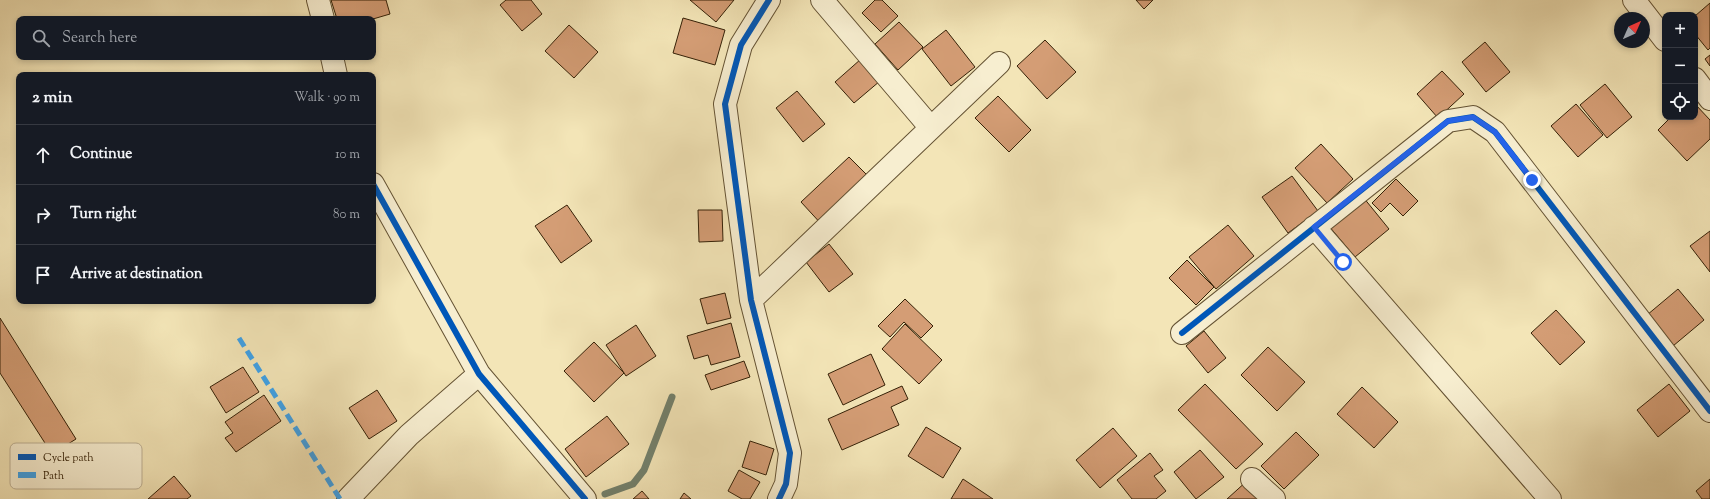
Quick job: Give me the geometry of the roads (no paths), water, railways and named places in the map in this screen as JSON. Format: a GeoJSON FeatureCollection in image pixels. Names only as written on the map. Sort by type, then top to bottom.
{"type":"FeatureCollection","features":[{"type":"Feature","properties":{"kind":"street"},"geometry":{"type":"LineString","coordinates":[[318,0],[321,16]]}},
{"type":"Feature","properties":{"kind":"street"},"geometry":{"type":"LineString","coordinates":[[768,0],[741,45],[725,104],[751,300],[790,453],[786,484],[779,499]]}},
{"type":"Feature","properties":{"kind":"street"},"geometry":{"type":"LineString","coordinates":[[822,0],[931,128]]}},
{"type":"Feature","properties":{"kind":"street"},"geometry":{"type":"LineString","coordinates":[[1634,0],[1662,36]]}},
{"type":"Feature","properties":{"kind":"street"},"geometry":{"type":"LineString","coordinates":[[333,60],[335,72]]}},
{"type":"Feature","properties":{"kind":"street"},"geometry":{"type":"LineString","coordinates":[[751,300],[999,63]]}},
{"type":"Feature","properties":{"kind":"street"},"geometry":{"type":"LineString","coordinates":[[1698,83],[1710,99]]}},
{"type":"Feature","properties":{"kind":"street"},"geometry":{"type":"LineString","coordinates":[[1182,333],[1448,121],[1473,117],[1495,132],[1710,411]]}},
{"type":"Feature","properties":{"kind":"street"},"geometry":{"type":"LineString","coordinates":[[376,189],[479,374],[585,499]]}},
{"type":"Feature","properties":{"kind":"street"},"geometry":{"type":"LineString","coordinates":[[1314,227],[1550,499]]}},
{"type":"Feature","properties":{"kind":"street"},"geometry":{"type":"LineString","coordinates":[[348,499],[409,435],[479,374]]}},
{"type":"Feature","properties":{"kind":"street"},"geometry":{"type":"LineString","coordinates":[[1252,479],[1274,499]]}},
{"type":"Feature","properties":{"kind":"waterway"},"geometry":{"type":"LineString","coordinates":[[605,494],[633,484],[644,470],[672,397]]}}]}
